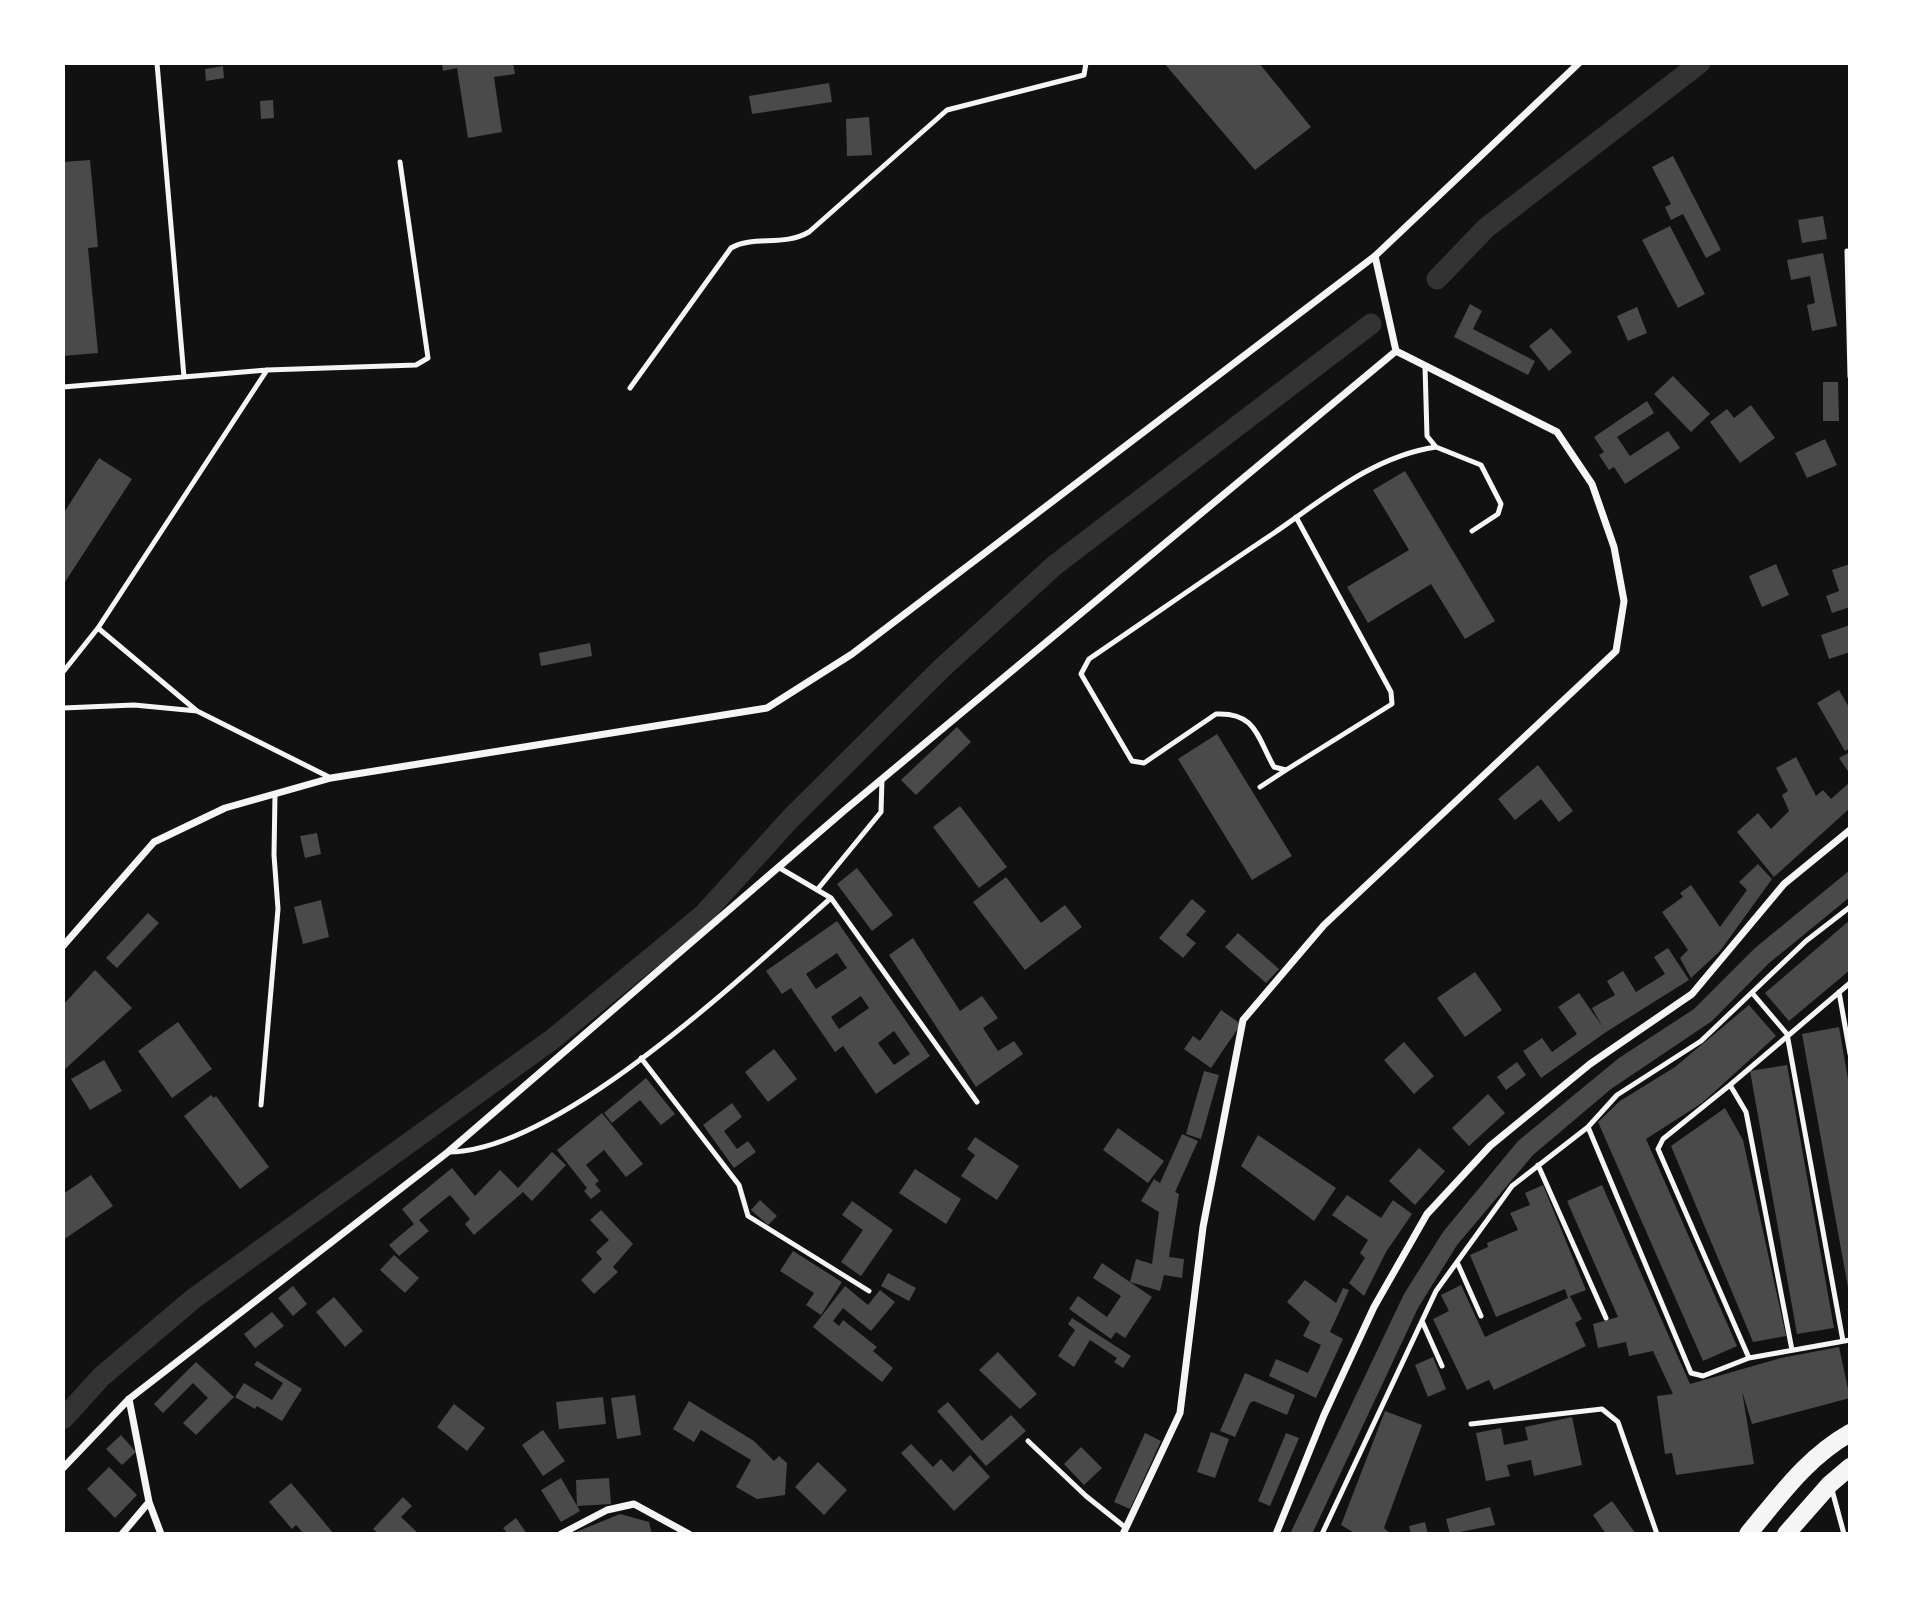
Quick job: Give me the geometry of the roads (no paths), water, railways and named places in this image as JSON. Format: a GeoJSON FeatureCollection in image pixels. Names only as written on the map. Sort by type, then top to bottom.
{"type":"FeatureCollection","features":[{"type":"Feature","properties":{"kind":"main road"},"geometry":{"type":"LineString","coordinates":[[1748,1534],[1805,1464],[1826,1446],[1850,1433]]}},
{"type":"Feature","properties":{"kind":"main road"},"geometry":{"type":"LineString","coordinates":[[1786,1534],[1830,1483],[1850,1467]]}},
{"type":"Feature","properties":{"kind":"street"},"geometry":{"type":"LineString","coordinates":[[63,946],[154,842],[225,808],[331,778],[767,708],[852,654],[1375,257],[1579,63]]}},
{"type":"Feature","properties":{"kind":"street"},"geometry":{"type":"LineString","coordinates":[[1375,257],[1396,352]]}},
{"type":"Feature","properties":{"kind":"street"},"geometry":{"type":"LineString","coordinates":[[1124,1531],[1180,1413],[1203,1227],[1243,1020],[1324,925],[1616,651],[1625,601],[1614,547],[1592,484],[1557,432],[1396,352]]}},
{"type":"Feature","properties":{"kind":"street"},"geometry":{"type":"LineString","coordinates":[[63,1468],[129,1399],[447,1152],[882,779],[1396,352]]}},
{"type":"Feature","properties":{"kind":"street"},"geometry":{"type":"LineString","coordinates":[[1276,1534],[1324,1415],[1374,1307],[1427,1214],[1490,1146],[1590,1064],[1692,993],[1784,884],[1850,830]]}},
{"type":"Feature","properties":{"kind":"street"},"geometry":{"type":"LineString","coordinates":[[129,1399],[149,1502],[161,1534]]}},
{"type":"Feature","properties":{"kind":"street"},"geometry":{"type":"LineString","coordinates":[[122,1534],[149,1502]]}},
{"type":"Feature","properties":{"kind":"street"},"geometry":{"type":"LineString","coordinates":[[561,1534],[607,1510],[635,1504],[689,1534]]}},
{"type":"Feature","properties":{"kind":"lane"},"geometry":{"type":"LineString","coordinates":[[157,63],[184,377]]}},
{"type":"Feature","properties":{"kind":"lane"},"geometry":{"type":"LineString","coordinates":[[631,388],[732,248],[741,242],[796,240],[809,232],[947,110],[1084,75],[1086,63]]}},
{"type":"Feature","properties":{"kind":"lane"},"geometry":{"type":"LineString","coordinates":[[63,387],[267,370],[416,365],[428,358],[400,162]]}},
{"type":"Feature","properties":{"kind":"lane"},"geometry":{"type":"LineString","coordinates":[[1847,251],[1850,377]]}},
{"type":"Feature","properties":{"kind":"lane"},"geometry":{"type":"LineString","coordinates":[[1425,366],[1427,436],[1436,447],[1481,465],[1501,504],[1498,514],[1472,531]]}},
{"type":"Feature","properties":{"kind":"lane"},"geometry":{"type":"LineString","coordinates":[[63,672],[98,628],[267,370]]}},
{"type":"Feature","properties":{"kind":"lane"},"geometry":{"type":"LineString","coordinates":[[1286,770],[1274,767],[1249,721],[1240,715],[1228,714],[1216,714],[1144,763],[1132,761],[1081,674],[1089,659],[1371,468],[1409,451],[1436,447]]}},
{"type":"Feature","properties":{"kind":"lane"},"geometry":{"type":"LineString","coordinates":[[1260,786],[1392,704],[1391,692],[1296,517]]}},
{"type":"Feature","properties":{"kind":"lane"},"geometry":{"type":"LineString","coordinates":[[98,628],[197,711],[331,778]]}},
{"type":"Feature","properties":{"kind":"lane"},"geometry":{"type":"LineString","coordinates":[[63,708],[134,705],[197,711]]}},
{"type":"Feature","properties":{"kind":"lane"},"geometry":{"type":"LineString","coordinates":[[817,890],[881,812],[882,779]]}},
{"type":"Feature","properties":{"kind":"lane"},"geometry":{"type":"LineString","coordinates":[[261,1105],[278,909],[274,855],[275,794]]}},
{"type":"Feature","properties":{"kind":"lane"},"geometry":{"type":"LineString","coordinates":[[778,867],[831,898],[977,1102]]}},
{"type":"Feature","properties":{"kind":"lane"},"geometry":{"type":"LineString","coordinates":[[447,1152],[472,1152],[516,1136],[641,1059],[831,898]]}},
{"type":"Feature","properties":{"kind":"lane"},"geometry":{"type":"LineString","coordinates":[[1325,1533],[1436,1291],[1512,1186],[1588,1127],[1617,1095],[1701,1041],[1806,941],[1850,907]]}},
{"type":"Feature","properties":{"kind":"lane"},"geometry":{"type":"LineString","coordinates":[[1749,1359],[1658,1149],[1663,1139],[1850,983]]}},
{"type":"Feature","properties":{"kind":"lane"},"geometry":{"type":"LineString","coordinates":[[1839,992],[1850,1054]]}},
{"type":"Feature","properties":{"kind":"lane"},"geometry":{"type":"LineString","coordinates":[[1588,1127],[1691,1373],[1703,1376],[1749,1359],[1847,1340],[1787,1034],[1753,994]]}},
{"type":"Feature","properties":{"kind":"lane"},"geometry":{"type":"LineString","coordinates":[[641,1059],[739,1185],[748,1216],[869,1291]]}},
{"type":"Feature","properties":{"kind":"lane"},"geometry":{"type":"LineString","coordinates":[[1730,1085],[1746,1112],[1792,1350]]}},
{"type":"Feature","properties":{"kind":"lane"},"geometry":{"type":"LineString","coordinates":[[1538,1165],[1606,1318]]}},
{"type":"Feature","properties":{"kind":"lane"},"geometry":{"type":"LineString","coordinates":[[1457,1262],[1481,1316]]}},
{"type":"Feature","properties":{"kind":"lane"},"geometry":{"type":"LineString","coordinates":[[1422,1321],[1442,1366]]}},
{"type":"Feature","properties":{"kind":"lane"},"geometry":{"type":"LineString","coordinates":[[1471,1424],[1602,1409],[1618,1422],[1657,1534]]}},
{"type":"Feature","properties":{"kind":"lane"},"geometry":{"type":"LineString","coordinates":[[1028,1441],[1124,1531]]}},
{"type":"Feature","properties":{"kind":"lane"},"geometry":{"type":"LineString","coordinates":[[1830,1483],[1844,1534]]}},
{"type":"Feature","properties":{"kind":"waterway"},"geometry":{"type":"LineString","coordinates":[[1437,279],[1486,228],[1700,63]]}},
{"type":"Feature","properties":{"kind":"waterway"},"geometry":{"type":"LineString","coordinates":[[63,1419],[101,1377],[193,1299],[554,1038],[704,914],[791,818],[942,668],[1055,565],[1371,324]]}}]}
